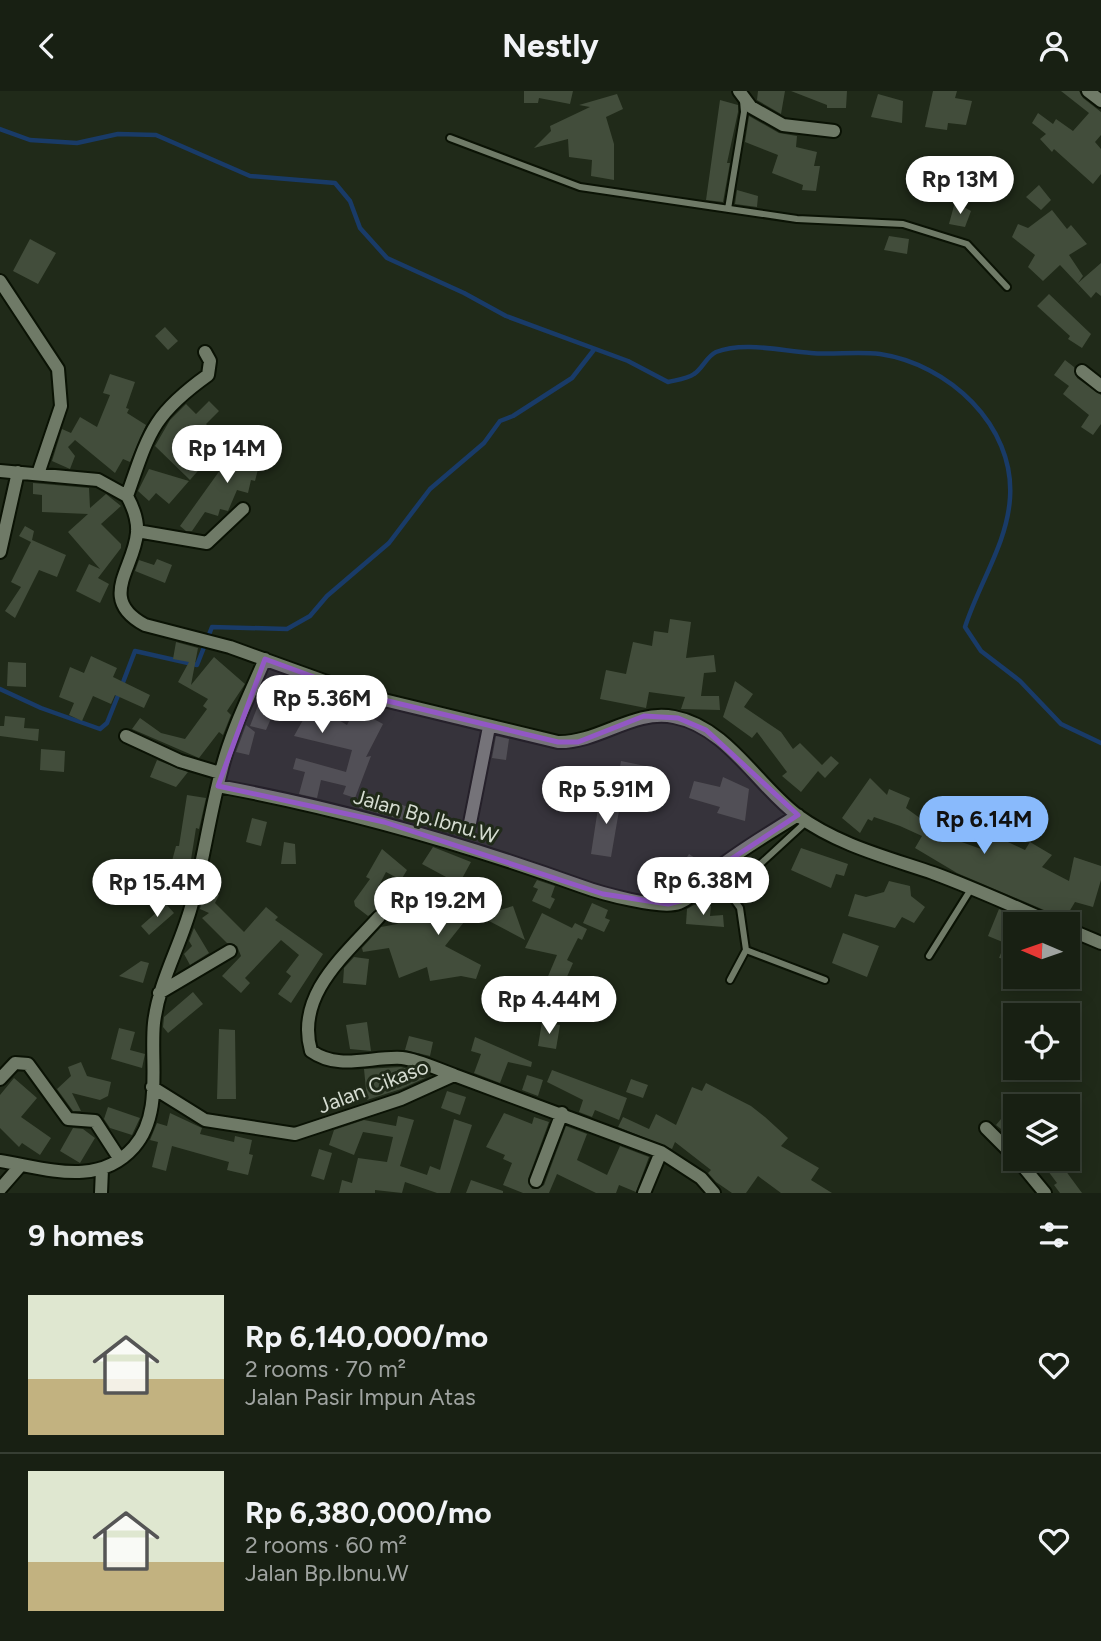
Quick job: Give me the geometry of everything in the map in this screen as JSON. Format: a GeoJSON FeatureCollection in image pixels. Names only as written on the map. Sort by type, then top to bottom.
{"type":"FeatureCollection","features":[{"type":"Feature","properties":{"kind":"street"},"geometry":{"type":"LineString","coordinates":[[1088,91],[1101,101]]}},
{"type":"Feature","properties":{"kind":"street"},"geometry":{"type":"LineString","coordinates":[[741,95],[783,125],[834,131]]}},
{"type":"Feature","properties":{"kind":"street"},"geometry":{"type":"LineString","coordinates":[[0,281],[58,369],[61,406],[38,474]]}},
{"type":"Feature","properties":{"kind":"street"},"geometry":{"type":"LineString","coordinates":[[205,352],[210,361],[208,375],[163,412],[152,430],[127,496],[137,531],[121,578],[124,607],[132,618],[145,625],[265,659],[362,695],[558,742],[578,742],[644,716],[678,717],[706,730],[802,818],[875,855],[1026,912]]}},
{"type":"Feature","properties":{"kind":"street"},"geometry":{"type":"LineString","coordinates":[[1082,371],[1101,386]]}},
{"type":"Feature","properties":{"kind":"street"},"geometry":{"type":"LineString","coordinates":[[0,471],[98,480],[127,496]]}},
{"type":"Feature","properties":{"kind":"street"},"geometry":{"type":"LineString","coordinates":[[0,552],[18,472]]}},
{"type":"Feature","properties":{"kind":"street"},"geometry":{"type":"LineString","coordinates":[[137,531],[207,543],[243,509]]}},
{"type":"Feature","properties":{"kind":"street"},"geometry":{"type":"LineString","coordinates":[[0,1161],[59,1173],[102,1169],[133,1149],[143,1135],[151,1108],[154,1027],[159,993],[190,909],[219,780],[265,659]]}},
{"type":"Feature","properties":{"kind":"street"},"geometry":{"type":"LineString","coordinates":[[470,823],[489,727]]}},
{"type":"Feature","properties":{"kind":"street","name":"Jalan Bp.Ibnu.W"},"geometry":{"type":"LineString","coordinates":[[126,736],[219,780],[384,822],[529,867],[603,894],[630,899],[677,904],[713,871],[802,818]]}},
{"type":"Feature","properties":{"kind":"street"},"geometry":{"type":"LineString","coordinates":[[379,917],[320,982],[308,1023],[311,1051],[322,1059],[348,1063],[386,1057],[406,1059],[454,1075]]}},
{"type":"Feature","properties":{"kind":"street"},"geometry":{"type":"LineString","coordinates":[[1080,934],[1101,943]]}},
{"type":"Feature","properties":{"kind":"street"},"geometry":{"type":"LineString","coordinates":[[159,993],[230,951]]}},
{"type":"Feature","properties":{"kind":"street"},"geometry":{"type":"LineString","coordinates":[[0,1079],[15,1063],[28,1064],[68,1119],[95,1121],[119,1158]]}},
{"type":"Feature","properties":{"kind":"street","name":"Jalan Cikaso"},"geometry":{"type":"LineString","coordinates":[[152,1087],[205,1120],[295,1134],[401,1099],[454,1075],[662,1152],[701,1178],[715,1193]]}},
{"type":"Feature","properties":{"kind":"street"},"geometry":{"type":"LineString","coordinates":[[536,1181],[562,1113]]}},
{"type":"Feature","properties":{"kind":"street"},"geometry":{"type":"LineString","coordinates":[[986,1128],[1003,1145]]}},
{"type":"Feature","properties":{"kind":"street"},"geometry":{"type":"LineString","coordinates":[[644,1193],[662,1152]]}},
{"type":"Feature","properties":{"kind":"street"},"geometry":{"type":"LineString","coordinates":[[0,1189],[22,1165]]}},
{"type":"Feature","properties":{"kind":"street"},"geometry":{"type":"LineString","coordinates":[[101,1193],[102,1169]]}},
{"type":"Feature","properties":{"kind":"street"},"geometry":{"type":"LineString","coordinates":[[1027,1171],[1045,1193]]}},
{"type":"Feature","properties":{"kind":"lane"},"geometry":{"type":"LineString","coordinates":[[728,209],[744,112],[741,95]]}},
{"type":"Feature","properties":{"kind":"lane"},"geometry":{"type":"LineString","coordinates":[[450,138],[580,187],[797,219],[903,224],[967,244],[1007,287]]}},
{"type":"Feature","properties":{"kind":"lane"},"geometry":{"type":"LineString","coordinates":[[730,892],[802,818]]}},
{"type":"Feature","properties":{"kind":"lane"},"geometry":{"type":"LineString","coordinates":[[713,871],[740,908],[747,950],[730,980]]}},
{"type":"Feature","properties":{"kind":"lane"},"geometry":{"type":"LineString","coordinates":[[929,956],[971,889]]}},
{"type":"Feature","properties":{"kind":"lane"},"geometry":{"type":"LineString","coordinates":[[747,950],[825,980]]}},
{"type":"Feature","properties":{"kind":"highlighted area"},"geometry":{"type":"Polygon","coordinates":[[[265,659],[363,695],[558,742],[578,742],[644,716],[678,718],[706,730],[798,815],[713,871],[684,900],[668,904],[603,894],[384,822],[218,786],[265,659]]]}},
{"type":"Feature","properties":{"kind":"building"},"geometry":{"type":"Polygon","coordinates":[[[524,91],[573,91],[570,104],[539,98],[538,103],[524,103],[524,91]]]}},
{"type":"Feature","properties":{"kind":"building"},"geometry":{"type":"Polygon","coordinates":[[[758,91],[785,91],[781,114],[757,100],[758,91]]]}},
{"type":"Feature","properties":{"kind":"building"},"geometry":{"type":"Polygon","coordinates":[[[791,91],[847,91],[846,108],[827,108],[827,105],[791,91]]]}},
{"type":"Feature","properties":{"kind":"building"},"geometry":{"type":"Polygon","coordinates":[[[933,91],[957,91],[955,98],[972,101],[966,125],[948,123],[947,130],[925,127],[933,91]]]}},
{"type":"Feature","properties":{"kind":"building"},"geometry":{"type":"Polygon","coordinates":[[[1061,91],[1079,91],[1083,98],[1101,112],[1101,135],[1095,142],[1101,149],[1101,174],[1093,184],[1054,149],[1052,152],[1040,139],[1046,134],[1032,123],[1038,113],[1053,124],[1056,119],[1073,131],[1089,113],[1061,91]]]}},
{"type":"Feature","properties":{"kind":"building"},"geometry":{"type":"Polygon","coordinates":[[[617,94],[623,109],[606,117],[614,144],[614,180],[591,176],[592,160],[569,157],[568,139],[534,148],[551,131],[550,126],[590,107],[579,105],[617,94]]]}},
{"type":"Feature","properties":{"kind":"building"},"geometry":{"type":"Polygon","coordinates":[[[878,94],[903,101],[902,123],[871,117],[878,94]]]}},
{"type":"Feature","properties":{"kind":"building"},"geometry":{"type":"Polygon","coordinates":[[[720,100],[738,105],[723,202],[706,200],[720,100]]]}},
{"type":"Feature","properties":{"kind":"building"},"geometry":{"type":"Polygon","coordinates":[[[749,116],[779,133],[797,136],[796,147],[817,152],[814,166],[820,166],[816,191],[802,190],[803,185],[772,173],[778,155],[745,142],[749,116]]]}},
{"type":"Feature","properties":{"kind":"building"},"geometry":{"type":"Polygon","coordinates":[[[1039,185],[1051,200],[1041,210],[1026,197],[1039,185]]]}},
{"type":"Feature","properties":{"kind":"building"},"geometry":{"type":"Polygon","coordinates":[[[737,190],[758,196],[757,207],[735,204],[737,190]]]}},
{"type":"Feature","properties":{"kind":"building"},"geometry":{"type":"Polygon","coordinates":[[[955,202],[971,211],[965,227],[949,224],[955,202]]]}},
{"type":"Feature","properties":{"kind":"building"},"geometry":{"type":"Polygon","coordinates":[[[1052,210],[1067,229],[1071,225],[1087,244],[1069,255],[1083,276],[1078,283],[1101,263],[1101,296],[1096,292],[1091,298],[1060,265],[1043,281],[1028,267],[1035,255],[1012,237],[1018,224],[1028,228],[1052,210]]]}},
{"type":"Feature","properties":{"kind":"building"},"geometry":{"type":"Polygon","coordinates":[[[889,236],[909,239],[907,254],[884,250],[889,236]]]}},
{"type":"Feature","properties":{"kind":"building"},"geometry":{"type":"Polygon","coordinates":[[[30,239],[56,253],[38,284],[13,271],[30,239]]]}},
{"type":"Feature","properties":{"kind":"building"},"geometry":{"type":"Polygon","coordinates":[[[1049,294],[1091,334],[1082,348],[1068,339],[1070,336],[1037,306],[1049,294]]]}},
{"type":"Feature","properties":{"kind":"building"},"geometry":{"type":"Polygon","coordinates":[[[165,327],[178,341],[168,350],[155,336],[165,327]]]}},
{"type":"Feature","properties":{"kind":"building"},"geometry":{"type":"Polygon","coordinates":[[[1065,360],[1074,367],[1077,378],[1101,395],[1101,424],[1093,435],[1081,427],[1089,415],[1063,394],[1069,386],[1054,375],[1065,360]]]}},
{"type":"Feature","properties":{"kind":"building"},"geometry":{"type":"Polygon","coordinates":[[[110,374],[135,382],[126,408],[129,409],[127,413],[146,425],[130,462],[123,459],[115,473],[75,440],[68,447],[75,456],[70,469],[52,461],[62,429],[71,433],[80,417],[97,427],[110,395],[103,393],[110,374]]]}},
{"type":"Feature","properties":{"kind":"building"},"geometry":{"type":"Polygon","coordinates":[[[209,401],[219,411],[206,424],[223,442],[190,480],[155,446],[170,420],[186,404],[196,414],[209,401]]]}},
{"type":"Feature","properties":{"kind":"building"},"geometry":{"type":"Polygon","coordinates":[[[239,444],[263,450],[255,481],[251,480],[248,493],[237,490],[228,511],[220,509],[218,516],[205,512],[192,531],[186,531],[180,526],[233,452],[236,455],[239,444]]]}},
{"type":"Feature","properties":{"kind":"building"},"geometry":{"type":"Polygon","coordinates":[[[149,469],[189,481],[169,504],[156,493],[149,501],[138,491],[149,469]]]}},
{"type":"Feature","properties":{"kind":"building"},"geometry":{"type":"Polygon","coordinates":[[[33,483],[89,488],[90,508],[106,494],[121,506],[101,524],[121,544],[121,548],[98,578],[109,584],[100,603],[76,591],[89,564],[100,569],[68,532],[88,514],[42,512],[42,495],[33,494],[33,483]]]}},
{"type":"Feature","properties":{"kind":"building"},"geometry":{"type":"Polygon","coordinates":[[[25,526],[34,531],[32,540],[66,555],[57,577],[39,570],[15,618],[5,611],[21,587],[11,582],[31,542],[19,536],[25,526]]]}},
{"type":"Feature","properties":{"kind":"building"},"geometry":{"type":"Polygon","coordinates":[[[157,559],[172,565],[165,583],[135,571],[139,560],[154,565],[157,559]]]}},
{"type":"Feature","properties":{"kind":"building"},"geometry":{"type":"Polygon","coordinates":[[[670,619],[691,622],[686,658],[714,655],[716,672],[704,673],[701,696],[719,696],[720,710],[681,709],[685,697],[649,692],[646,708],[600,699],[606,670],[626,674],[633,642],[652,646],[654,631],[668,633],[670,619]]]}},
{"type":"Feature","properties":{"kind":"building"},"geometry":{"type":"Polygon","coordinates":[[[176,642],[198,648],[191,685],[214,657],[245,684],[227,711],[231,715],[223,735],[219,732],[199,758],[132,729],[140,718],[161,733],[185,739],[207,709],[203,706],[208,699],[178,682],[189,662],[173,659],[176,642]]]}},
{"type":"Feature","properties":{"kind":"building"},"geometry":{"type":"Polygon","coordinates":[[[91,656],[117,668],[113,677],[150,695],[144,708],[115,695],[111,704],[93,696],[82,721],[69,715],[74,703],[59,697],[70,667],[84,673],[91,656]]]}},
{"type":"Feature","properties":{"kind":"building"},"geometry":{"type":"Polygon","coordinates":[[[8,662],[26,663],[26,687],[7,686],[8,662]]]}},
{"type":"Feature","properties":{"kind":"building"},"geometry":{"type":"Polygon","coordinates":[[[284,676],[315,698],[317,694],[327,700],[322,710],[347,725],[357,705],[368,711],[368,716],[383,724],[366,757],[371,756],[355,798],[343,794],[346,786],[321,780],[317,798],[299,794],[305,772],[293,769],[296,758],[346,772],[352,750],[294,736],[307,713],[288,700],[280,710],[276,707],[266,730],[250,726],[269,677],[278,684],[284,676]]]}},
{"type":"Feature","properties":{"kind":"building"},"geometry":{"type":"Polygon","coordinates":[[[735,681],[753,694],[744,707],[781,732],[793,749],[800,743],[822,765],[831,756],[839,763],[825,778],[818,771],[801,792],[782,776],[787,772],[757,732],[752,738],[723,717],[735,681]]]}},
{"type":"Feature","properties":{"kind":"building"},"geometry":{"type":"Polygon","coordinates":[[[5,716],[25,718],[24,728],[39,729],[38,741],[0,736],[0,726],[4,726],[5,716]]]}},
{"type":"Feature","properties":{"kind":"building"},"geometry":{"type":"Polygon","coordinates":[[[246,725],[255,732],[249,755],[236,752],[246,725]]]}},
{"type":"Feature","properties":{"kind":"building"},"geometry":{"type":"Polygon","coordinates":[[[496,736],[509,739],[506,760],[492,758],[496,736]]]}},
{"type":"Feature","properties":{"kind":"building"},"geometry":{"type":"Polygon","coordinates":[[[41,749],[65,751],[64,772],[40,770],[41,749]]]}},
{"type":"Feature","properties":{"kind":"building"},"geometry":{"type":"Polygon","coordinates":[[[157,760],[188,772],[176,787],[150,777],[157,760]]]}},
{"type":"Feature","properties":{"kind":"building"},"geometry":{"type":"Polygon","coordinates":[[[621,761],[655,768],[651,791],[617,784],[621,761]]]}},
{"type":"Feature","properties":{"kind":"building"},"geometry":{"type":"Polygon","coordinates":[[[723,777],[749,789],[745,821],[717,813],[720,807],[689,798],[694,781],[720,787],[723,777]]]}},
{"type":"Feature","properties":{"kind":"building"},"geometry":{"type":"Polygon","coordinates":[[[870,778],[887,795],[889,789],[910,798],[906,808],[938,831],[945,819],[963,827],[956,840],[984,850],[991,834],[1025,850],[1030,842],[1052,855],[1042,867],[1069,881],[1074,857],[1101,866],[1101,880],[1093,907],[1075,902],[1069,912],[1049,912],[957,873],[915,848],[922,836],[874,817],[872,821],[868,819],[860,833],[842,818],[870,778]]]}},
{"type":"Feature","properties":{"kind":"building"},"geometry":{"type":"Polygon","coordinates":[[[363,791],[411,808],[407,821],[359,808],[363,791]]]}},
{"type":"Feature","properties":{"kind":"building"},"geometry":{"type":"Polygon","coordinates":[[[187,795],[206,798],[199,829],[196,828],[190,866],[172,861],[176,846],[179,846],[187,795]]]}},
{"type":"Feature","properties":{"kind":"building"},"geometry":{"type":"Polygon","coordinates":[[[600,795],[621,799],[611,857],[591,854],[600,795]]]}},
{"type":"Feature","properties":{"kind":"building"},"geometry":{"type":"Polygon","coordinates":[[[252,818],[267,822],[261,846],[246,842],[252,818]]]}},
{"type":"Feature","properties":{"kind":"building"},"geometry":{"type":"Polygon","coordinates":[[[284,842],[295,844],[296,864],[281,864],[284,842]]]}},
{"type":"Feature","properties":{"kind":"building"},"geometry":{"type":"Polygon","coordinates":[[[433,847],[471,862],[459,884],[422,864],[433,847]]]}},
{"type":"Feature","properties":{"kind":"building"},"geometry":{"type":"Polygon","coordinates":[[[801,848],[848,864],[844,876],[836,874],[831,888],[791,870],[801,848]]]}},
{"type":"Feature","properties":{"kind":"building"},"geometry":{"type":"Polygon","coordinates":[[[382,849],[407,870],[401,880],[386,872],[375,893],[382,898],[377,904],[381,907],[368,916],[355,906],[354,901],[370,879],[366,877],[382,849]]]}},
{"type":"Feature","properties":{"kind":"building"},"geometry":{"type":"Polygon","coordinates":[[[689,854],[707,866],[695,879],[680,868],[689,854]]]}},
{"type":"Feature","properties":{"kind":"building"},"geometry":{"type":"Polygon","coordinates":[[[208,872],[218,877],[212,892],[219,895],[215,903],[244,932],[266,907],[278,917],[275,920],[323,954],[291,1003],[278,994],[291,976],[286,972],[299,955],[281,940],[245,978],[250,983],[241,993],[222,976],[241,956],[237,946],[227,943],[202,918],[209,913],[200,909],[208,872]]]}},
{"type":"Feature","properties":{"kind":"building"},"geometry":{"type":"Polygon","coordinates":[[[537,880],[555,886],[551,897],[555,899],[550,909],[532,901],[538,889],[533,887],[537,880]]]}},
{"type":"Feature","properties":{"kind":"building"},"geometry":{"type":"Polygon","coordinates":[[[889,881],[910,886],[911,896],[925,907],[914,923],[902,917],[895,928],[848,916],[855,894],[866,897],[884,892],[889,881]]]}},
{"type":"Feature","properties":{"kind":"building"},"geometry":{"type":"Polygon","coordinates":[[[431,891],[453,910],[463,891],[500,910],[513,906],[525,940],[472,912],[445,946],[481,965],[476,979],[461,976],[430,981],[427,967],[399,978],[389,948],[363,952],[362,948],[381,927],[397,924],[422,909],[418,905],[431,891]]]}},
{"type":"Feature","properties":{"kind":"building"},"geometry":{"type":"Polygon","coordinates":[[[592,903],[608,910],[605,918],[610,920],[604,932],[583,923],[592,903]]]}},
{"type":"Feature","properties":{"kind":"building"},"geometry":{"type":"Polygon","coordinates":[[[166,904],[174,913],[149,935],[141,926],[166,904]]]}},
{"type":"Feature","properties":{"kind":"building"},"geometry":{"type":"Polygon","coordinates":[[[694,905],[711,906],[710,916],[723,915],[724,927],[686,924],[687,909],[694,905]]]}},
{"type":"Feature","properties":{"kind":"building"},"geometry":{"type":"Polygon","coordinates":[[[999,909],[1006,912],[1003,912],[1003,942],[988,936],[999,909]]]}},
{"type":"Feature","properties":{"kind":"building"},"geometry":{"type":"Polygon","coordinates":[[[542,913],[572,928],[575,923],[587,929],[582,940],[578,938],[567,960],[573,963],[562,988],[546,981],[557,955],[525,948],[542,913]]]}},
{"type":"Feature","properties":{"kind":"building"},"geometry":{"type":"Polygon","coordinates":[[[194,928],[209,953],[190,965],[184,954],[192,946],[189,941],[194,928]]]}},
{"type":"Feature","properties":{"kind":"building"},"geometry":{"type":"Polygon","coordinates":[[[843,933],[879,946],[867,977],[832,963],[843,933]]]}},
{"type":"Feature","properties":{"kind":"building"},"geometry":{"type":"Polygon","coordinates":[[[354,957],[369,959],[366,985],[343,983],[344,968],[354,957]]]}},
{"type":"Feature","properties":{"kind":"building"},"geometry":{"type":"Polygon","coordinates":[[[141,961],[149,963],[143,983],[119,976],[141,961]]]}},
{"type":"Feature","properties":{"kind":"building"},"geometry":{"type":"Polygon","coordinates":[[[193,992],[203,1004],[168,1033],[163,1027],[164,1017],[193,992]]]}},
{"type":"Feature","properties":{"kind":"building"},"geometry":{"type":"Polygon","coordinates":[[[367,1022],[371,1051],[350,1049],[346,1025],[367,1022]]]}},
{"type":"Feature","properties":{"kind":"building"},"geometry":{"type":"Polygon","coordinates":[[[542,1022],[560,1025],[556,1049],[538,1046],[542,1022]]]}},
{"type":"Feature","properties":{"kind":"building"},"geometry":{"type":"Polygon","coordinates":[[[119,1028],[135,1032],[130,1050],[145,1054],[142,1068],[111,1059],[119,1028]]]}},
{"type":"Feature","properties":{"kind":"building"},"geometry":{"type":"Polygon","coordinates":[[[219,1029],[235,1030],[236,1099],[217,1099],[219,1029]]]}},
{"type":"Feature","properties":{"kind":"building"},"geometry":{"type":"Polygon","coordinates":[[[409,1036],[433,1042],[430,1056],[405,1050],[409,1036]]]}},
{"type":"Feature","properties":{"kind":"building"},"geometry":{"type":"Polygon","coordinates":[[[475,1037],[532,1062],[531,1067],[508,1062],[500,1083],[474,1073],[481,1054],[471,1051],[475,1037]]]}},
{"type":"Feature","properties":{"kind":"building"},"geometry":{"type":"Polygon","coordinates":[[[81,1062],[87,1076],[111,1082],[108,1096],[100,1100],[72,1093],[81,1111],[73,1111],[57,1089],[71,1076],[68,1067],[81,1062]]]}},
{"type":"Feature","properties":{"kind":"building"},"geometry":{"type":"Polygon","coordinates":[[[401,1067],[427,1074],[425,1078],[401,1089],[367,1100],[364,1069],[401,1067]]]}},
{"type":"Feature","properties":{"kind":"building"},"geometry":{"type":"Polygon","coordinates":[[[552,1070],[627,1098],[619,1120],[595,1110],[592,1117],[579,1112],[583,1100],[547,1082],[552,1070]]]}},
{"type":"Feature","properties":{"kind":"building"},"geometry":{"type":"Polygon","coordinates":[[[527,1075],[543,1080],[538,1096],[522,1090],[527,1075]]]}},
{"type":"Feature","properties":{"kind":"building"},"geometry":{"type":"Polygon","coordinates":[[[14,1078],[37,1098],[21,1117],[51,1138],[40,1155],[22,1143],[19,1147],[0,1128],[0,1095],[14,1078]]]}},
{"type":"Feature","properties":{"kind":"building"},"geometry":{"type":"Polygon","coordinates":[[[631,1079],[648,1085],[643,1098],[626,1092],[631,1079]]]}},
{"type":"Feature","properties":{"kind":"building"},"geometry":{"type":"Polygon","coordinates":[[[706,1083],[751,1106],[765,1117],[788,1138],[781,1146],[819,1168],[811,1180],[832,1193],[781,1193],[758,1176],[746,1193],[732,1193],[716,1182],[708,1173],[711,1170],[675,1142],[672,1149],[618,1127],[623,1117],[649,1129],[656,1114],[676,1125],[692,1087],[702,1091],[706,1083]]]}},
{"type":"Feature","properties":{"kind":"building"},"geometry":{"type":"Polygon","coordinates":[[[447,1091],[466,1097],[460,1115],[441,1108],[447,1091]]]}},
{"type":"Feature","properties":{"kind":"building"},"geometry":{"type":"Polygon","coordinates":[[[108,1107],[140,1118],[132,1135],[110,1128],[104,1119],[108,1107]]]}},
{"type":"Feature","properties":{"kind":"building"},"geometry":{"type":"Polygon","coordinates":[[[170,1113],[202,1128],[200,1134],[234,1142],[235,1136],[252,1140],[249,1154],[253,1155],[248,1175],[227,1170],[229,1162],[172,1146],[166,1171],[152,1167],[158,1142],[150,1140],[157,1123],[167,1126],[170,1113]]]}},
{"type":"Feature","properties":{"kind":"building"},"geometry":{"type":"Polygon","coordinates":[[[504,1113],[532,1124],[534,1117],[549,1122],[528,1179],[532,1189],[544,1185],[566,1126],[587,1134],[577,1160],[607,1175],[620,1146],[649,1157],[636,1192],[619,1185],[616,1193],[596,1193],[557,1174],[549,1193],[523,1193],[503,1185],[512,1163],[503,1159],[505,1155],[486,1147],[504,1113]]]}},
{"type":"Feature","properties":{"kind":"building"},"geometry":{"type":"Polygon","coordinates":[[[398,1116],[414,1120],[400,1166],[427,1175],[430,1166],[440,1170],[454,1119],[472,1125],[450,1193],[437,1193],[405,1182],[402,1193],[375,1190],[375,1193],[339,1193],[342,1180],[352,1183],[358,1158],[387,1162],[393,1137],[363,1132],[354,1155],[329,1145],[334,1130],[364,1120],[396,1126],[398,1116]]]}},
{"type":"Feature","properties":{"kind":"building"},"geometry":{"type":"Polygon","coordinates":[[[1003,1117],[1003,1131],[996,1125],[1003,1117]]]}},
{"type":"Feature","properties":{"kind":"building"},"geometry":{"type":"Polygon","coordinates":[[[73,1128],[83,1129],[95,1138],[80,1163],[60,1151],[73,1128]]]}},
{"type":"Feature","properties":{"kind":"building"},"geometry":{"type":"Polygon","coordinates":[[[319,1149],[332,1153],[324,1180],[311,1176],[319,1149]]]}},
{"type":"Feature","properties":{"kind":"building"},"geometry":{"type":"Polygon","coordinates":[[[1048,1171],[1066,1171],[1082,1193],[1060,1193],[1054,1185],[1057,1183],[1048,1171]]]}},
{"type":"Feature","properties":{"kind":"building"},"geometry":{"type":"Polygon","coordinates":[[[471,1180],[503,1191],[503,1193],[466,1193],[471,1180]]]}},
{"type":"Feature","properties":{"kind":"waterway"},"geometry":{"type":"LineString","coordinates":[[0,129],[30,140],[77,143],[118,134],[156,135],[250,176],[335,183],[350,201],[360,228],[387,258],[464,293],[506,316],[628,361],[668,382],[694,374],[716,352],[738,347],[880,354],[930,370],[972,402],[989,423],[1001,446],[1009,471],[1010,498],[1004,531],[965,627],[981,651],[1020,681],[1061,724],[1101,743]]}},
{"type":"Feature","properties":{"kind":"waterway"},"geometry":{"type":"LineString","coordinates":[[122,685],[135,651],[197,665],[212,627],[287,629],[310,616],[327,596],[389,543],[430,489],[484,443],[500,421],[513,416],[572,378],[593,351]]}},
{"type":"Feature","properties":{"kind":"waterway"},"geometry":{"type":"LineString","coordinates":[[0,689],[41,708],[100,729],[107,723],[119,693]]}}]}
